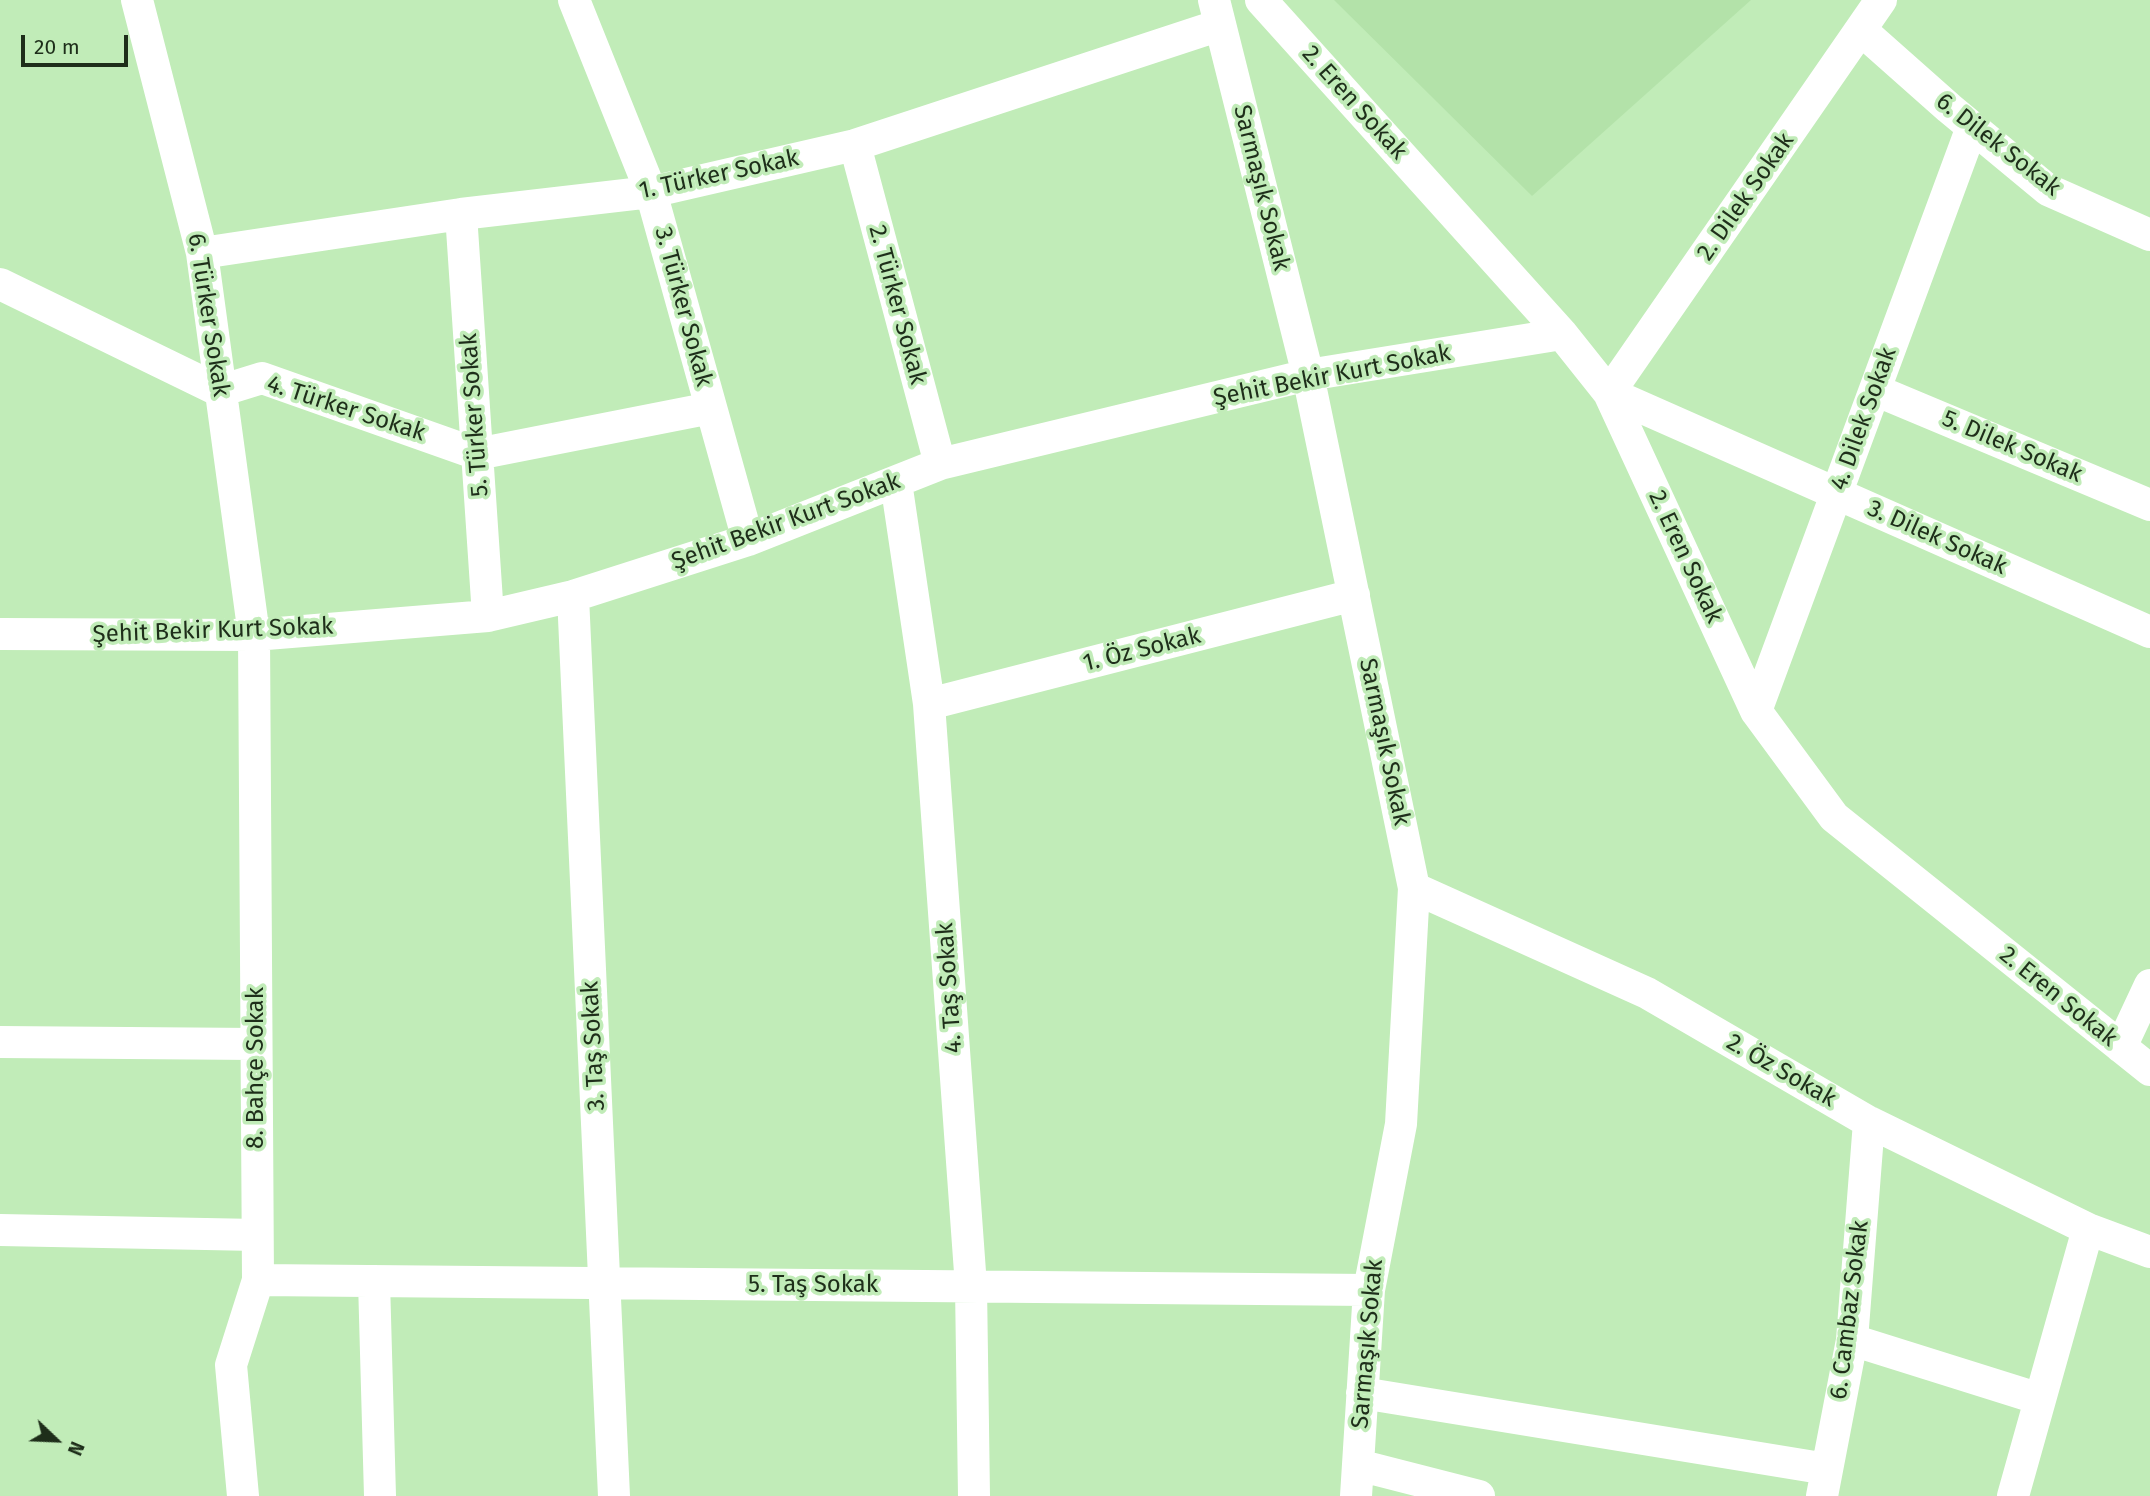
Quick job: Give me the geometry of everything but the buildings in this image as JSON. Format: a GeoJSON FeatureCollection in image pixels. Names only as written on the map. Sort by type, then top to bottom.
{"type":"FeatureCollection","features":[{"type":"Feature","properties":{"kind":"street","name":"6. Türker Sokak"},"geometry":{"type":"LineString","coordinates":[[137,0],[202,253],[254,635]]}},
{"type":"Feature","properties":{"kind":"street","name":"3. Türker Sokak"},"geometry":{"type":"LineString","coordinates":[[574,0],[651,192],[748,540]]}},
{"type":"Feature","properties":{"kind":"street","name":"2. Eren Sokak"},"geometry":{"type":"LineString","coordinates":[[1261,0],[1562,334],[1609,393],[1756,711],[1835,817],[2150,1070]]}},
{"type":"Feature","properties":{"kind":"street","name":"2. Dilek Sokak"},"geometry":{"type":"LineString","coordinates":[[1609,393],[1881,0]]}},
{"type":"Feature","properties":{"kind":"street","name":"1. Türker Sokak"},"geometry":{"type":"LineString","coordinates":[[202,253],[461,214],[651,192],[855,145],[1217,13]]}},
{"type":"Feature","properties":{"kind":"street","name":"Sarmaşık Sokak"},"geometry":{"type":"LineString","coordinates":[[1217,13],[1308,375],[1414,888],[1401,1124],[1369,1290],[1356,1496]]}},
{"type":"Feature","properties":{"kind":"street","name":"6. Dilek Sokak"},"geometry":{"type":"LineString","coordinates":[[1861,30],[2048,190],[2150,234]]}},
{"type":"Feature","properties":{"kind":"street","name":"4. Dilek Sokak"},"geometry":{"type":"LineString","coordinates":[[1756,711],[1972,127]]}},
{"type":"Feature","properties":{"kind":"street","name":"2. Türker Sokak"},"geometry":{"type":"LineString","coordinates":[[855,145],[940,464]]}},
{"type":"Feature","properties":{"kind":"street","name":"5. Türker Sokak"},"geometry":{"type":"LineString","coordinates":[[461,214],[488,616]]}},
{"type":"Feature","properties":{"kind":"street"},"geometry":{"type":"LineString","coordinates":[[0,284],[220,391]]}},
{"type":"Feature","properties":{"kind":"street","name":"Şehit Bekir Kurt Sokak"},"geometry":{"type":"LineString","coordinates":[[0,635],[254,635],[488,616],[573,596],[748,540],[940,464],[1308,375],[1562,334]]}},
{"type":"Feature","properties":{"kind":"street","name":"4. Türker Sokak"},"geometry":{"type":"LineString","coordinates":[[220,391],[262,378],[477,454]]}},
{"type":"Feature","properties":{"kind":"street","name":"5. Dilek Sokak"},"geometry":{"type":"LineString","coordinates":[[1875,390],[2150,505]]}},
{"type":"Feature","properties":{"kind":"street","name":"3. Dilek Sokak"},"geometry":{"type":"LineString","coordinates":[[1609,393],[2150,632]]}},
{"type":"Feature","properties":{"kind":"street"},"geometry":{"type":"LineString","coordinates":[[477,454],[711,408]]}},
{"type":"Feature","properties":{"kind":"street","name":"4. Taş Sokak"},"geometry":{"type":"LineString","coordinates":[[896,482],[929,704],[971,1286],[974,1496]]}},
{"type":"Feature","properties":{"kind":"street","name":"1. Öz Sokak"},"geometry":{"type":"LineString","coordinates":[[929,704],[1354,595]]}},
{"type":"Feature","properties":{"kind":"street","name":"3. Taş Sokak"},"geometry":{"type":"LineString","coordinates":[[573,596],[614,1496]]}},
{"type":"Feature","properties":{"kind":"street","name":"8. Bahçe Sokak"},"geometry":{"type":"LineString","coordinates":[[243,1496],[231,1365],[258,1280],[254,635]]}},
{"type":"Feature","properties":{"kind":"street","name":"2. Öz Sokak"},"geometry":{"type":"LineString","coordinates":[[1414,888],[1647,993],[1869,1122],[2088,1229],[2150,1252]]}},
{"type":"Feature","properties":{"kind":"street"},"geometry":{"type":"LineString","coordinates":[[2121,1048],[2150,985]]}},
{"type":"Feature","properties":{"kind":"street"},"geometry":{"type":"LineString","coordinates":[[0,1042],[256,1044]]}},
{"type":"Feature","properties":{"kind":"street","name":"6. Cambaz Sokak"},"geometry":{"type":"LineString","coordinates":[[1824,1483],[1852,1340],[1869,1122]]}},
{"type":"Feature","properties":{"kind":"street"},"geometry":{"type":"LineString","coordinates":[[2013,1496],[2088,1229]]}},
{"type":"Feature","properties":{"kind":"street"},"geometry":{"type":"LineString","coordinates":[[0,1230],[257,1234]]}},
{"type":"Feature","properties":{"kind":"street","name":"5. Taş Sokak"},"geometry":{"type":"LineString","coordinates":[[258,1280],[1369,1290]]}},
{"type":"Feature","properties":{"kind":"street"},"geometry":{"type":"LineString","coordinates":[[374,1281],[380,1496]]}},
{"type":"Feature","properties":{"kind":"street"},"geometry":{"type":"LineString","coordinates":[[1852,1340],[2040,1399]]}},
{"type":"Feature","properties":{"kind":"street"},"geometry":{"type":"LineString","coordinates":[[1362,1393],[1824,1483]]}},
{"type":"Feature","properties":{"kind":"street"},"geometry":{"type":"LineString","coordinates":[[1357,1465],[1479,1496]]}},
{"type":"Feature","properties":{"kind":"shaded area"},"geometry":{"type":"Polygon","coordinates":[[[1334,0],[1751,0],[1532,196],[1334,0]]]}}]}
